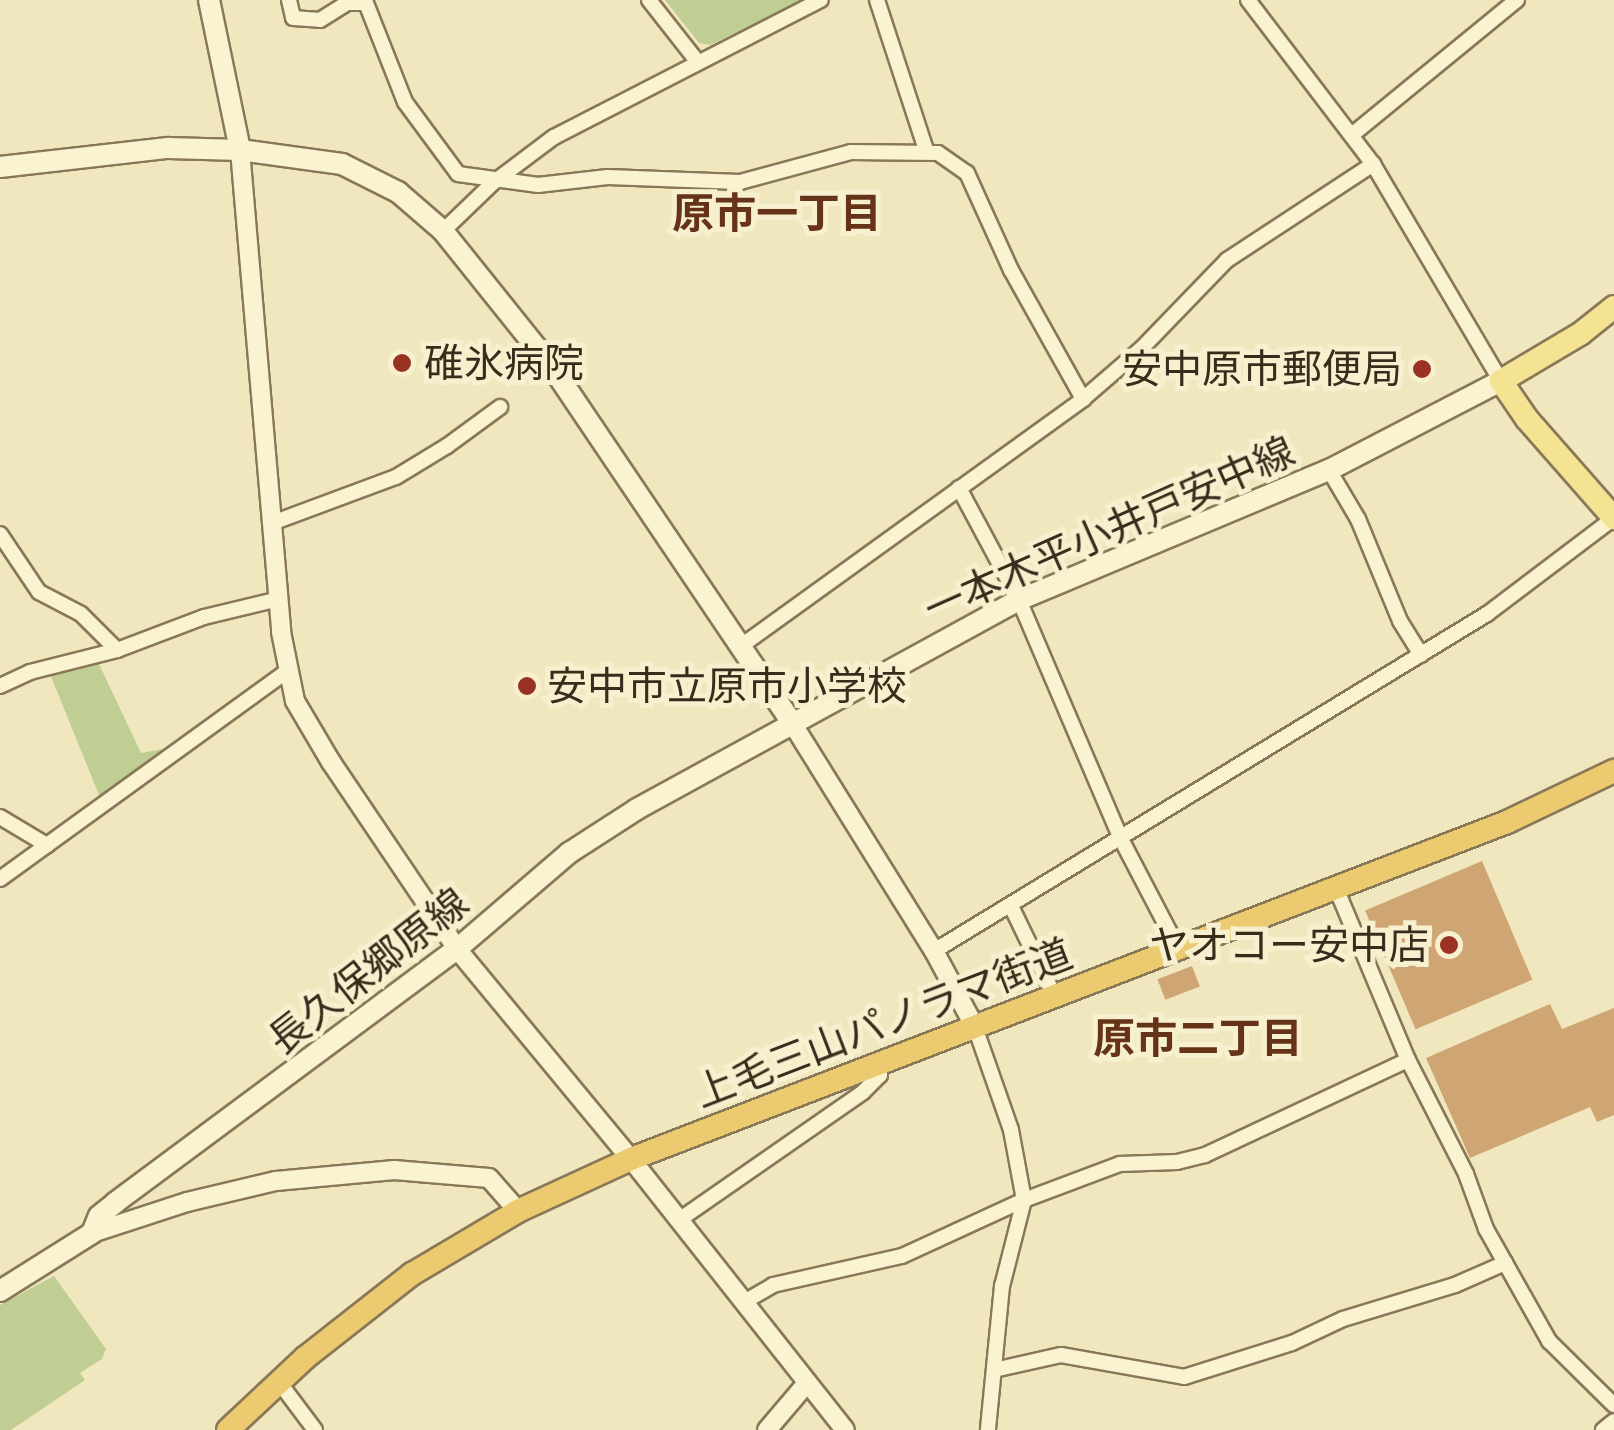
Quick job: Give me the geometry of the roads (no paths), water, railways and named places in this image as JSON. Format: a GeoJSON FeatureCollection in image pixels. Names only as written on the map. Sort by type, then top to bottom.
{"type":"FeatureCollection","features":[{"type":"Feature","properties":{"kind":"highway","name":"上毛三山パノラマ街道"},"geometry":{"type":"LineString","coordinates":[[228,1430],[279,1382],[412,1274],[518,1211],[631,1159],[1507,822],[1614,770]]}},
{"type":"Feature","properties":{"kind":"main road"},"geometry":{"type":"LineString","coordinates":[[210,0],[240,150]]}},
{"type":"Feature","properties":{"kind":"main road"},"geometry":{"type":"LineString","coordinates":[[0,167],[168,148],[240,150],[342,164],[371,176],[444,230],[552,367],[792,723]]}},
{"type":"Feature","properties":{"kind":"main road"},"geometry":{"type":"LineString","coordinates":[[1614,308],[1580,334],[1502,381],[1527,419],[1614,518]]}},
{"type":"Feature","properties":{"kind":"main road","name":"一本木平小井戸安中線"},"geometry":{"type":"LineString","coordinates":[[792,723],[1019,600],[1328,470],[1502,381]]}},
{"type":"Feature","properties":{"kind":"main road","name":"長久保郷原線"},"geometry":{"type":"LineString","coordinates":[[0,1291],[92,1232],[100,1216],[116,1202],[457,949],[569,853],[637,809],[792,723]]}},
{"type":"Feature","properties":{"kind":"street"},"geometry":{"type":"LineString","coordinates":[[289,0],[292,18],[320,20],[347,2],[366,3],[405,102],[458,174],[494,182],[538,185],[608,177],[740,182],[850,152],[926,150],[968,173],[1010,270],[1083,398]]}},
{"type":"Feature","properties":{"kind":"street"},"geometry":{"type":"LineString","coordinates":[[650,0],[698,61]]}},
{"type":"Feature","properties":{"kind":"street"},"geometry":{"type":"LineString","coordinates":[[444,230],[494,182],[554,137],[822,0]]}},
{"type":"Feature","properties":{"kind":"street"},"geometry":{"type":"LineString","coordinates":[[878,0],[926,150]]}},
{"type":"Feature","properties":{"kind":"street"},"geometry":{"type":"LineString","coordinates":[[1248,0],[1353,134],[1502,381]]}},
{"type":"Feature","properties":{"kind":"street"},"geometry":{"type":"LineString","coordinates":[[1353,134],[1517,0]]}},
{"type":"Feature","properties":{"kind":"street"},"geometry":{"type":"LineString","coordinates":[[240,150],[278,599],[287,672],[295,701],[330,762],[457,949],[631,1159],[845,1430]]}},
{"type":"Feature","properties":{"kind":"street"},"geometry":{"type":"LineString","coordinates":[[741,646],[1083,398],[1142,348],[1227,260],[1373,164]]}},
{"type":"Feature","properties":{"kind":"street"},"geometry":{"type":"LineString","coordinates":[[272,523],[396,477],[500,407]]}},
{"type":"Feature","properties":{"kind":"street"},"geometry":{"type":"LineString","coordinates":[[1328,470],[1358,519],[1400,621],[1422,655]]}},
{"type":"Feature","properties":{"kind":"street"},"geometry":{"type":"LineString","coordinates":[[959,488],[1019,600],[1121,839],[1179,950]]}},
{"type":"Feature","properties":{"kind":"street"},"geometry":{"type":"LineString","coordinates":[[934,951],[1487,614],[1614,518]]}},
{"type":"Feature","properties":{"kind":"street"},"geometry":{"type":"LineString","coordinates":[[0,534],[39,592],[81,614],[117,650]]}},
{"type":"Feature","properties":{"kind":"street"},"geometry":{"type":"LineString","coordinates":[[0,686],[30,672],[117,650],[204,617],[278,599]]}},
{"type":"Feature","properties":{"kind":"street"},"geometry":{"type":"LineString","coordinates":[[0,879],[287,672]]}},
{"type":"Feature","properties":{"kind":"street"},"geometry":{"type":"LineString","coordinates":[[792,723],[934,951],[975,1027],[1011,1130],[1024,1200],[1002,1286],[988,1430]]}},
{"type":"Feature","properties":{"kind":"street"},"geometry":{"type":"LineString","coordinates":[[0,816],[48,845]]}},
{"type":"Feature","properties":{"kind":"street"},"geometry":{"type":"LineString","coordinates":[[1336,888],[1408,1060],[1466,1174],[1486,1229],[1504,1263],[1549,1340],[1614,1405]]}},
{"type":"Feature","properties":{"kind":"street"},"geometry":{"type":"LineString","coordinates":[[1010,906],[1055,997]]}},
{"type":"Feature","properties":{"kind":"street"},"geometry":{"type":"LineString","coordinates":[[744,1302],[773,1284],[902,1256],[1024,1200],[1120,1164],[1177,1162],[1206,1156],[1408,1060]]}},
{"type":"Feature","properties":{"kind":"street"},"geometry":{"type":"LineString","coordinates":[[679,1220],[863,1092],[880,1075],[875,1065]]}},
{"type":"Feature","properties":{"kind":"street"},"geometry":{"type":"LineString","coordinates":[[92,1232],[187,1202],[276,1180],[394,1170],[489,1178],[518,1211]]}},
{"type":"Feature","properties":{"kind":"street"},"geometry":{"type":"LineString","coordinates":[[994,1370],[1061,1355],[1184,1377],[1292,1344],[1342,1319],[1456,1285],[1504,1263]]}},
{"type":"Feature","properties":{"kind":"street"},"geometry":{"type":"LineString","coordinates":[[279,1382],[315,1430]]}},
{"type":"Feature","properties":{"kind":"street"},"geometry":{"type":"LineString","coordinates":[[767,1430],[807,1383]]}},
{"type":"Feature","properties":{"kind":"street"},"geometry":{"type":"LineString","coordinates":[[1603,1430],[1614,1421]]}},
{"type":"Feature","properties":{"kind":"place","name":"碓氷病院"},"geometry":{"type":"Point","coordinates":[402,363]}},
{"type":"Feature","properties":{"kind":"place","name":"安中原市郵便局"},"geometry":{"type":"Point","coordinates":[1422,369]}},
{"type":"Feature","properties":{"kind":"place","name":"安中市立原市小学校"},"geometry":{"type":"Point","coordinates":[527,686]}},
{"type":"Feature","properties":{"kind":"place","name":"ヤオコー安中店"},"geometry":{"type":"Point","coordinates":[1449,945]}},
{"type":"Feature","properties":{"kind":"district","name":"原市一丁目"},"geometry":{"type":"Point","coordinates":[777,214]}},
{"type":"Feature","properties":{"kind":"district","name":"原市二丁目"},"geometry":{"type":"Point","coordinates":[1198,1039]}}]}
